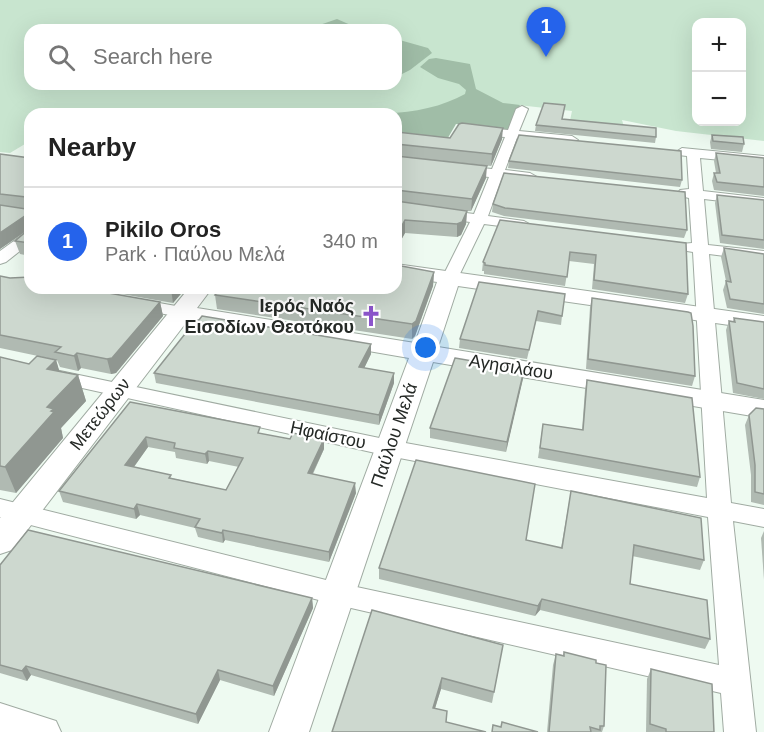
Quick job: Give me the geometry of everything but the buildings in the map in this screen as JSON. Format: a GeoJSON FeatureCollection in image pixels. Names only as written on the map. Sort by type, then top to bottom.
{"type":"FeatureCollection","features":[{"type":"Feature","properties":{"kind":"street","name":"Παύλου Μελά"},"geometry":{"type":"LineString","coordinates":[[289,732],[450,278],[480,218],[522,109]]}},
{"type":"Feature","properties":{"kind":"street"},"geometry":{"type":"LineString","coordinates":[[467,130],[580,141]]}},
{"type":"Feature","properties":{"kind":"street"},"geometry":{"type":"LineString","coordinates":[[670,151],[764,160]]}},
{"type":"Feature","properties":{"kind":"street"},"geometry":{"type":"LineString","coordinates":[[693,153],[720,510],[740,732]]}},
{"type":"Feature","properties":{"kind":"street"},"geometry":{"type":"LineString","coordinates":[[453,169],[545,179]]}},
{"type":"Feature","properties":{"kind":"street"},"geometry":{"type":"LineString","coordinates":[[673,192],[764,202]]}},
{"type":"Feature","properties":{"kind":"street"},"geometry":{"type":"LineString","coordinates":[[402,209],[538,226]]}},
{"type":"Feature","properties":{"kind":"street"},"geometry":{"type":"LineString","coordinates":[[0,259],[24,241]]}},
{"type":"Feature","properties":{"kind":"street"},"geometry":{"type":"LineString","coordinates":[[677,246],[764,256]]}},
{"type":"Feature","properties":{"kind":"street"},"geometry":{"type":"LineString","coordinates":[[402,271],[764,323]]}},
{"type":"Feature","properties":{"kind":"street","name":"Μετεώρων"},"geometry":{"type":"LineString","coordinates":[[0,541],[11,511],[118,391],[196,294]]}},
{"type":"Feature","properties":{"kind":"street","name":"Αγησιλάου"},"geometry":{"type":"LineString","coordinates":[[124,302],[764,409]]}},
{"type":"Feature","properties":{"kind":"street","name":"Ηφαίστου"},"geometry":{"type":"LineString","coordinates":[[32,371],[390,448],[764,518]]}},
{"type":"Feature","properties":{"kind":"street"},"geometry":{"type":"LineString","coordinates":[[11,511],[338,594],[735,682]]}},
{"type":"Feature","properties":{"kind":"street"},"geometry":{"type":"LineString","coordinates":[[0,718],[45,732]]}},
{"type":"Feature","properties":{"kind":"green space"},"geometry":{"type":"Polygon","coordinates":[[[0,0],[764,0],[764,141],[676,131],[622,120],[625,130],[569,125],[572,111],[518,105],[402,114],[402,108],[24,108],[24,145],[10,153],[0,152],[0,0]]]}},
{"type":"Feature","properties":{"kind":"green space"},"geometry":{"type":"Polygon","coordinates":[[[337,19],[348,24],[322,24],[337,19]]]}},
{"type":"Feature","properties":{"kind":"green space"},"geometry":{"type":"Polygon","coordinates":[[[402,41],[428,48],[432,53],[402,74],[402,41]]]}},
{"type":"Feature","properties":{"kind":"green space"},"geometry":{"type":"Polygon","coordinates":[[[436,58],[470,64],[476,89],[503,103],[520,105],[509,130],[456,124],[442,148],[402,144],[402,112],[436,106],[465,94],[466,90],[459,84],[438,78],[420,67],[429,59],[436,58]]]}},
{"type":"Feature","properties":{"kind":"place","name":"Pikilo Oros"},"geometry":{"type":"Point","coordinates":[546,57]}},
{"type":"Feature","properties":{"kind":"place","name":"Ιερός Ναός Εισοδίων Θεοτόκου"},"geometry":{"type":"Point","coordinates":[371,316]}}]}
